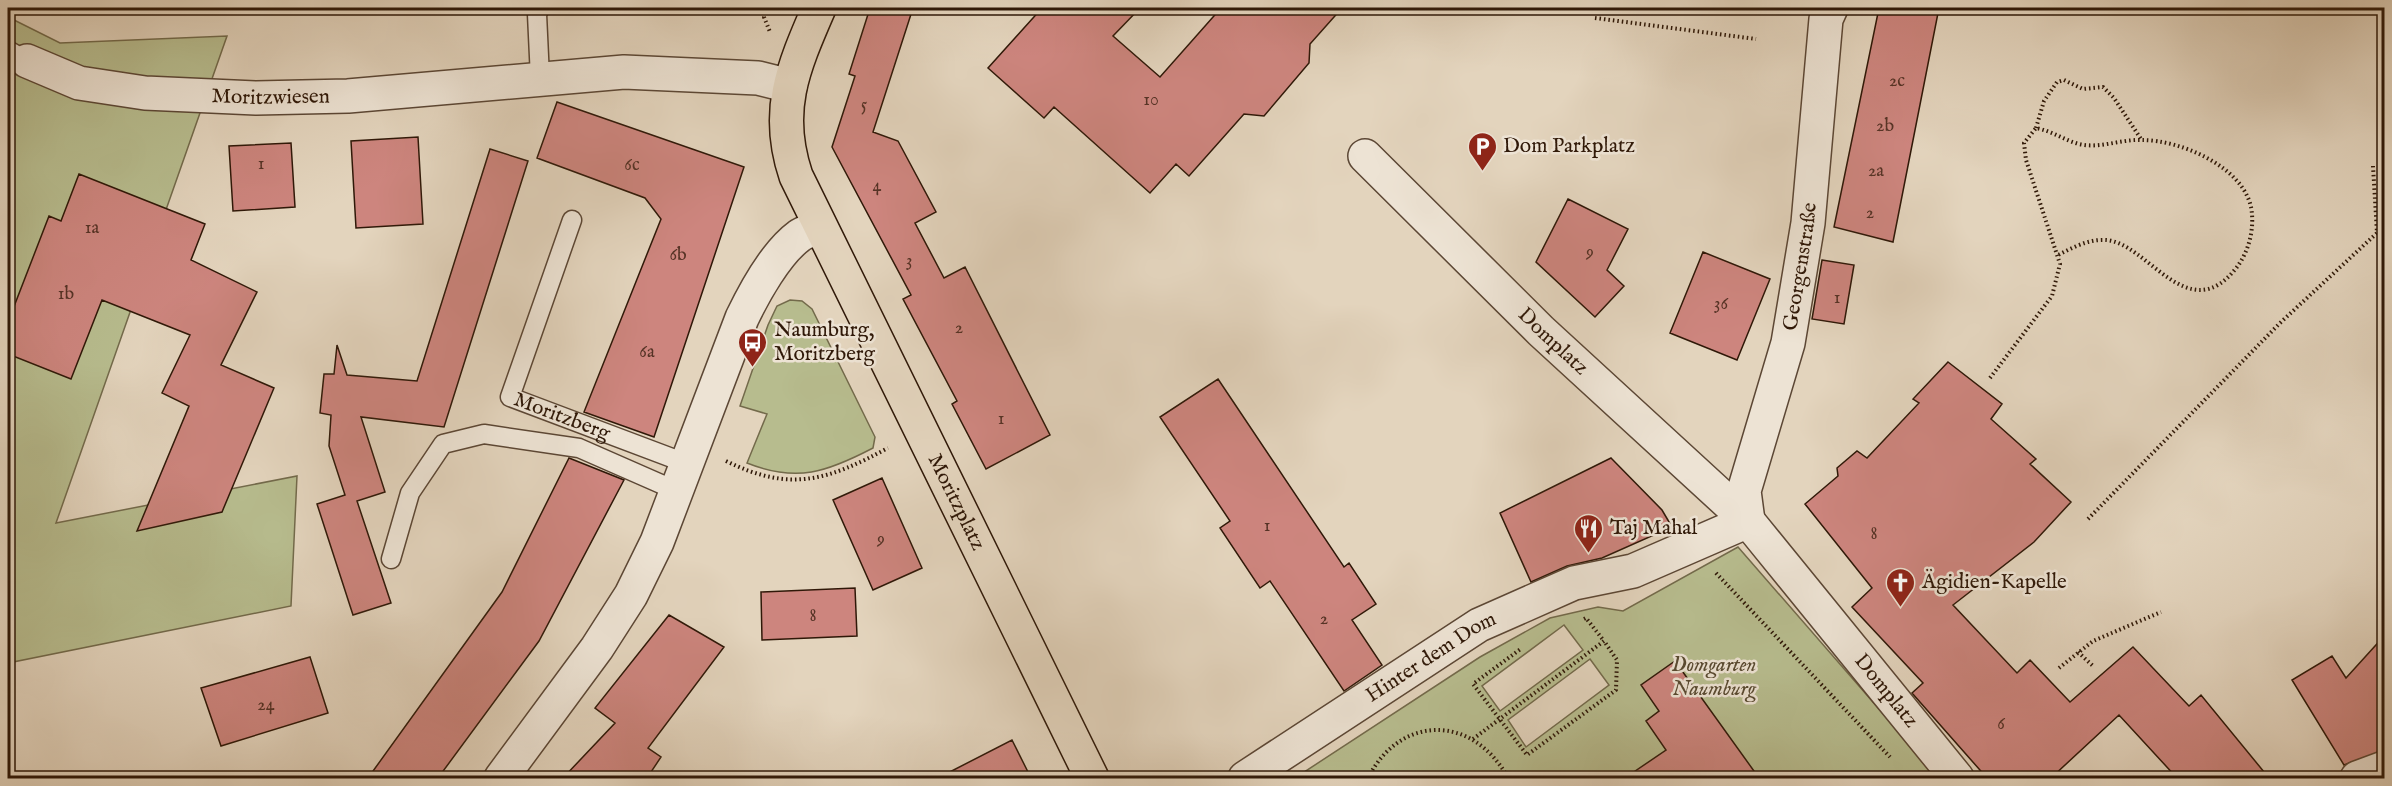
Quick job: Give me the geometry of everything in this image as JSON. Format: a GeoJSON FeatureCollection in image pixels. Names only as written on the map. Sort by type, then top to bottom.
{"type":"FeatureCollection","features":[{"type":"Feature","properties":{"kind":"main road","name":"Moritzplatz"},"geometry":{"type":"LineString","coordinates":[[819,8],[790,86],[785,111],[787,150],[796,176],[1092,778]]}},
{"type":"Feature","properties":{"kind":"street","name":"Georgenstraße"},"geometry":{"type":"LineString","coordinates":[[1748,521],[1744,491],[1788,343],[1808,223],[1826,19],[1831,8]]}},
{"type":"Feature","properties":{"kind":"street","name":"Moritzwiesen"},"geometry":{"type":"LineString","coordinates":[[17,55],[79,83],[145,93],[256,99],[348,96],[624,72],[689,73],[758,78],[790,86]]}},
{"type":"Feature","properties":{"kind":"street","name":"Domplatz"},"geometry":{"type":"LineString","coordinates":[[1365,156],[1540,331],[1748,521],[1957,778]]}},
{"type":"Feature","properties":{"kind":"street"},"geometry":{"type":"LineString","coordinates":[[501,778],[597,648],[631,596],[657,542],[742,318],[754,294],[774,264],[798,236],[820,227]]}},
{"type":"Feature","properties":{"kind":"street"},"geometry":{"type":"LineString","coordinates":[[1691,546],[1748,521]]}},
{"type":"Feature","properties":{"kind":"street","name":"Hinter dem Dom"},"geometry":{"type":"LineString","coordinates":[[1245,778],[1479,625],[1574,583],[1633,571],[1691,546]]}},
{"type":"Feature","properties":{"kind":"street"},"geometry":{"type":"LineString","coordinates":[[2357,778],[2385,768]]}},
{"type":"Feature","properties":{"kind":"lane"},"geometry":{"type":"LineString","coordinates":[[533,10],[540,78]]}},
{"type":"Feature","properties":{"kind":"lane","name":"Moritzberg"},"geometry":{"type":"LineString","coordinates":[[572,220],[510,396],[687,467]]}},
{"type":"Feature","properties":{"kind":"lane","name":"Moritzberg"},"geometry":{"type":"LineString","coordinates":[[391,559],[410,493],[442,444],[484,434],[687,467]]}},
{"type":"Feature","properties":{"kind":"path"},"geometry":{"type":"LineString","coordinates":[[1595,18],[1756,39]]}},
{"type":"Feature","properties":{"kind":"path"},"geometry":{"type":"LineString","coordinates":[[1990,378],[2052,296],[2060,264],[2026,160],[2024,143],[2036,128],[2044,100],[2057,82],[2064,80],[2083,89],[2103,87],[2114,98],[2141,139]]}},
{"type":"Feature","properties":{"kind":"path"},"geometry":{"type":"LineString","coordinates":[[2036,128],[2053,132],[2079,144],[2106,145],[2141,139],[2177,143],[2206,158],[2239,182],[2251,206],[2252,231],[2243,259],[2226,282],[2201,291],[2178,283],[2154,269],[2128,249],[2106,240],[2080,244],[2058,255]]}},
{"type":"Feature","properties":{"kind":"path"},"geometry":{"type":"LineString","coordinates":[[2088,519],[2280,323],[2377,233],[2373,166]]}},
{"type":"Feature","properties":{"kind":"path"},"geometry":{"type":"LineString","coordinates":[[687,467],[769,478],[811,480],[844,470],[920,430]]}},
{"type":"Feature","properties":{"kind":"path"},"geometry":{"type":"LineString","coordinates":[[1691,546],[1893,761]]}},
{"type":"Feature","properties":{"kind":"path"},"geometry":{"type":"LineString","coordinates":[[2058,668],[2093,641],[2161,612]]}},
{"type":"Feature","properties":{"kind":"path"},"geometry":{"type":"LineString","coordinates":[[1526,645],[1473,684],[1527,755],[1616,690],[1617,660],[1587,618],[1575,621]]}},
{"type":"Feature","properties":{"kind":"path"},"geometry":{"type":"LineString","coordinates":[[1473,739],[1604,641]]}},
{"type":"Feature","properties":{"kind":"path"},"geometry":{"type":"LineString","coordinates":[[2078,652],[2093,666]]}},
{"type":"Feature","properties":{"kind":"path"},"geometry":{"type":"LineString","coordinates":[[1367,778],[1383,754],[1405,737],[1429,730],[1455,731],[1473,739],[1500,762],[1508,778]]}},
{"type":"Feature","properties":{"kind":"green space"},"geometry":{"type":"Polygon","coordinates":[[[8,17],[60,43],[227,36],[56,523],[297,476],[291,606],[8,663],[8,17]]]}},
{"type":"Feature","properties":{"kind":"green space"},"geometry":{"type":"Polygon","coordinates":[[[790,300],[802,301],[812,309],[875,437],[873,448],[826,469],[812,472],[781,472],[747,463],[767,414],[740,406],[768,325],[777,306],[790,300]]]}},
{"type":"Feature","properties":{"kind":"green space","name":"Domgarten Naumburg"},"geometry":{"type":"Polygon","coordinates":[[[1738,547],[1939,778],[1295,778],[1480,657],[1550,618],[1598,607],[1623,611],[1738,547]],[[1564,625],[1482,686],[1500,711],[1583,650],[1564,625]],[[1590,659],[1508,720],[1526,747],[1609,685],[1590,659]]]}},
{"type":"Feature","properties":{"kind":"building"},"geometry":{"type":"Polygon","coordinates":[[[870,8],[913,8],[873,132],[898,141],[936,212],[915,223],[944,278],[965,267],[1050,435],[986,469],[952,404],[957,401],[903,299],[911,295],[832,147],[855,76],[849,74],[870,8]]]}},
{"type":"Feature","properties":{"kind":"building"},"geometry":{"type":"Polygon","coordinates":[[[1042,8],[1140,8],[1113,36],[1160,77],[1221,8],[1342,8],[1310,44],[1309,63],[1264,116],[1244,114],[1189,176],[1176,164],[1150,193],[1054,107],[1044,118],[988,68],[1042,8]]]}},
{"type":"Feature","properties":{"kind":"building"},"geometry":{"type":"Polygon","coordinates":[[[1879,8],[1939,8],[1893,242],[1834,227],[1879,8]]]}},
{"type":"Feature","properties":{"kind":"building"},"geometry":{"type":"Polygon","coordinates":[[[557,102],[744,167],[654,437],[584,412],[661,219],[645,198],[537,158],[557,102]]]}},
{"type":"Feature","properties":{"kind":"building"},"geometry":{"type":"Polygon","coordinates":[[[418,137],[423,224],[356,228],[351,141],[418,137]]]}},
{"type":"Feature","properties":{"kind":"building"},"geometry":{"type":"Polygon","coordinates":[[[291,143],[295,207],[233,211],[229,146],[291,143]]]}},
{"type":"Feature","properties":{"kind":"building"},"geometry":{"type":"Polygon","coordinates":[[[490,149],[528,161],[444,427],[361,417],[385,492],[357,501],[391,603],[353,615],[317,504],[345,495],[329,446],[331,415],[320,413],[324,374],[334,374],[337,345],[347,375],[417,381],[490,149]]]}},
{"type":"Feature","properties":{"kind":"building"},"geometry":{"type":"Polygon","coordinates":[[[79,174],[205,224],[191,260],[257,292],[221,365],[274,388],[222,512],[137,531],[189,406],[162,393],[190,335],[102,300],[71,379],[8,354],[8,322],[49,216],[61,221],[79,174]]]}},
{"type":"Feature","properties":{"kind":"building"},"geometry":{"type":"Polygon","coordinates":[[[1568,199],[1628,229],[1607,270],[1624,286],[1595,317],[1536,262],[1568,199]]]}},
{"type":"Feature","properties":{"kind":"building"},"geometry":{"type":"Polygon","coordinates":[[[1703,252],[1770,279],[1737,360],[1670,333],[1703,252]]]}},
{"type":"Feature","properties":{"kind":"building"},"geometry":{"type":"Polygon","coordinates":[[[1822,260],[1854,265],[1844,324],[1812,319],[1822,260]]]}},
{"type":"Feature","properties":{"kind":"building"},"geometry":{"type":"Polygon","coordinates":[[[1948,362],[2002,404],[1991,419],[2036,459],[2030,464],[2071,502],[2034,542],[1953,605],[2017,673],[2030,660],[2070,702],[2133,647],[2189,706],[2201,695],[2269,778],[2177,778],[2119,715],[2051,778],[1987,778],[1912,693],[1923,683],[1852,607],[1872,588],[1805,504],[1838,476],[1837,468],[1857,451],[1867,458],[1919,403],[1913,399],[1948,362]]]}},
{"type":"Feature","properties":{"kind":"building"},"geometry":{"type":"Polygon","coordinates":[[[1218,379],[1344,567],[1349,563],[1376,604],[1352,620],[1382,665],[1344,691],[1270,581],[1260,588],[1220,528],[1230,521],[1160,417],[1218,379]]]}},
{"type":"Feature","properties":{"kind":"building"},"geometry":{"type":"Polygon","coordinates":[[[569,458],[624,480],[539,641],[438,778],[368,778],[502,592],[569,458]]]}},
{"type":"Feature","properties":{"kind":"building"},"geometry":{"type":"Polygon","coordinates":[[[1611,458],[1662,510],[1672,527],[1602,558],[1567,566],[1531,582],[1500,513],[1611,458]]]}},
{"type":"Feature","properties":{"kind":"building"},"geometry":{"type":"Polygon","coordinates":[[[882,478],[922,568],[873,590],[833,500],[882,478]]]}},
{"type":"Feature","properties":{"kind":"building"},"geometry":{"type":"Polygon","coordinates":[[[855,588],[857,636],[762,640],[761,592],[855,588]]]}},
{"type":"Feature","properties":{"kind":"building"},"geometry":{"type":"Polygon","coordinates":[[[669,615],[724,647],[648,748],[661,757],[647,778],[563,778],[615,723],[595,708],[669,615]]]}},
{"type":"Feature","properties":{"kind":"building"},"geometry":{"type":"Polygon","coordinates":[[[2385,635],[2385,750],[2344,765],[2292,680],[2332,656],[2346,678],[2385,635]]]}},
{"type":"Feature","properties":{"kind":"building"},"geometry":{"type":"Polygon","coordinates":[[[310,657],[328,713],[221,746],[201,688],[310,657]]]}},
{"type":"Feature","properties":{"kind":"building"},"geometry":{"type":"Polygon","coordinates":[[[1675,661],[1759,778],[1625,778],[1666,750],[1646,721],[1659,711],[1641,685],[1675,661]]]}},
{"type":"Feature","properties":{"kind":"building"},"geometry":{"type":"Polygon","coordinates":[[[1012,740],[1031,778],[938,778],[1012,740]]]}},
{"type":"Feature","properties":{"kind":"place","name":"Dom Parkplatz"},"geometry":{"type":"Point","coordinates":[1482,172]}},
{"type":"Feature","properties":{"kind":"place","name":"Naumburg, Moritzberg"},"geometry":{"type":"Point","coordinates":[753,368]}},
{"type":"Feature","properties":{"kind":"place","name":"Taj Mahal"},"geometry":{"type":"Point","coordinates":[1589,554]}},
{"type":"Feature","properties":{"kind":"place","name":"Ägidien-Kapelle"},"geometry":{"type":"Point","coordinates":[1901,608]}}]}
